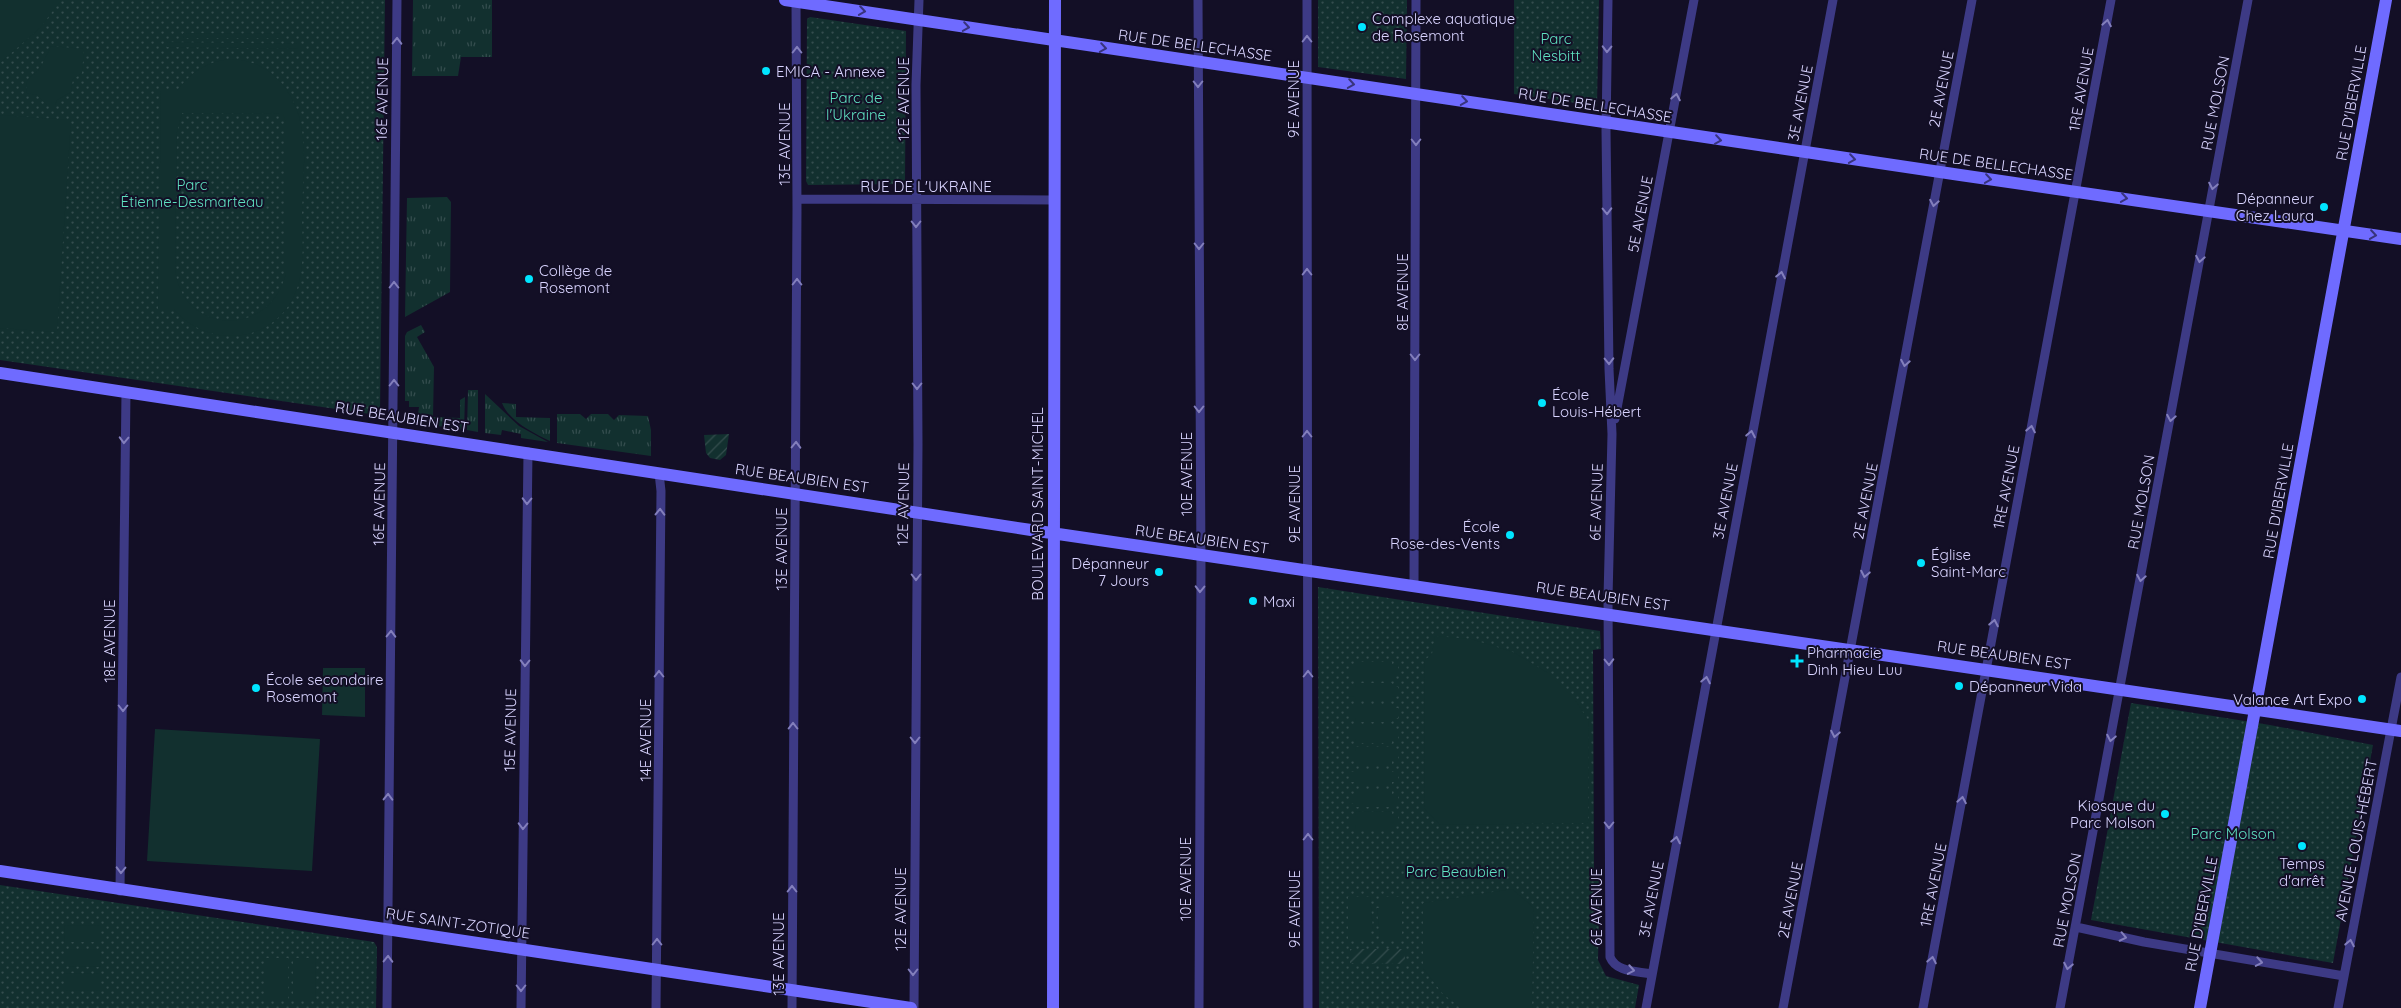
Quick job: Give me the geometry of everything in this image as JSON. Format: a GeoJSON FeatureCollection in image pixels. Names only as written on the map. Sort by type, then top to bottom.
{"type":"FeatureCollection","features":[{"type":"Feature","properties":{"kind":"street","name":"16E AVENUE"},"geometry":{"type":"LineString","coordinates":[[387,1008],[397,0]]}},
{"type":"Feature","properties":{"kind":"street","name":"12E AVENUE"},"geometry":{"type":"LineString","coordinates":[[913,1008],[916,200],[919,0]]}},
{"type":"Feature","properties":{"kind":"street","name":"BOULEVARD SAINT-MICHEL"},"geometry":{"type":"LineString","coordinates":[[1052,1008],[1055,0]]}},
{"type":"Feature","properties":{"kind":"street","name":"10E AVENUE"},"geometry":{"type":"LineString","coordinates":[[1198,0],[1200,555],[1198,1008]]}},
{"type":"Feature","properties":{"kind":"street","name":"9E AVENUE"},"geometry":{"type":"LineString","coordinates":[[1307,0],[1308,1008]]}},
{"type":"Feature","properties":{"kind":"street","name":"8E AVENUE"},"geometry":{"type":"LineString","coordinates":[[1414,585],[1416,0]]}},
{"type":"Feature","properties":{"kind":"street","name":"6E AVENUE"},"geometry":{"type":"LineString","coordinates":[[1608,0],[1606,124],[1609,369],[1612,434],[1608,613],[1610,957],[1613,964],[1619,968],[1651,974]]}},
{"type":"Feature","properties":{"kind":"street","name":"5E AVENUE"},"geometry":{"type":"LineString","coordinates":[[1612,434],[1694,0]]}},
{"type":"Feature","properties":{"kind":"street","name":"3E AVENUE"},"geometry":{"type":"LineString","coordinates":[[1646,1008],[1833,0]]}},
{"type":"Feature","properties":{"kind":"street","name":"2E AVENUE"},"geometry":{"type":"LineString","coordinates":[[1783,1008],[1972,0]]}},
{"type":"Feature","properties":{"kind":"street","name":"1RE AVENUE"},"geometry":{"type":"LineString","coordinates":[[1923,1008],[2111,0]]}},
{"type":"Feature","properties":{"kind":"street","name":"RUE MOLSON"},"geometry":{"type":"LineString","coordinates":[[2060,1008],[2248,0]]}},
{"type":"Feature","properties":{"kind":"street","name":"RUE D'IBERVILLE"},"geometry":{"type":"LineString","coordinates":[[2200,1008],[2386,0]]}},
{"type":"Feature","properties":{"kind":"street","name":"RUE DE BELLECHASSE"},"geometry":{"type":"LineString","coordinates":[[793,1],[1416,93],[1606,124],[2401,239]]}},
{"type":"Feature","properties":{"kind":"street","name":"13E AVENUE"},"geometry":{"type":"LineString","coordinates":[[792,1008],[794,494],[798,199],[793,1]]}},
{"type":"Feature","properties":{"kind":"street","name":"RUE DE L'UKRAINE"},"geometry":{"type":"LineString","coordinates":[[798,199],[1054,200]]}},
{"type":"Feature","properties":{"kind":"street","name":"RUE BEAUBIEN EST"},"geometry":{"type":"LineString","coordinates":[[0,373],[1200,555],[1608,613],[2396,730]]}},
{"type":"Feature","properties":{"kind":"street","name":"18E AVENUE"},"geometry":{"type":"LineString","coordinates":[[120,891],[126,392]]}},
{"type":"Feature","properties":{"kind":"street","name":"15E AVENUE"},"geometry":{"type":"LineString","coordinates":[[521,1008],[528,452]]}},
{"type":"Feature","properties":{"kind":"street","name":"14E AVENUE"},"geometry":{"type":"LineString","coordinates":[[656,1008],[659,472]]}},
{"type":"Feature","properties":{"kind":"street","name":"AVENUE LOUIS-HÉBERT"},"geometry":{"type":"LineString","coordinates":[[2338,1008],[2396,730],[2401,677]]}},
{"type":"Feature","properties":{"kind":"street","name":"RUE SAINT-ZOTIQUE"},"geometry":{"type":"LineString","coordinates":[[0,871],[120,891],[913,1008]]}},
{"type":"Feature","properties":{"kind":"street"},"geometry":{"type":"LineString","coordinates":[[2076,927],[2344,976]]}},
{"type":"Feature","properties":{"kind":"green space","name":"Parc Étienne-Desmarteau"},"geometry":{"type":"Polygon","coordinates":[[[0,0],[385,0],[380,413],[377,415],[0,360],[0,0]]]}},
{"type":"Feature","properties":{"kind":"green space"},"geometry":{"type":"Polygon","coordinates":[[[0,0],[61,0],[40,28],[0,63],[0,0]]]}},
{"type":"Feature","properties":{"kind":"green space"},"geometry":{"type":"Polygon","coordinates":[[[413,0],[492,0],[492,57],[461,57],[458,76],[412,76],[413,0]]]}},
{"type":"Feature","properties":{"kind":"green space","name":"Complexe aquatique de Rosemont"},"geometry":{"type":"Polygon","coordinates":[[[1318,0],[1407,0],[1406,79],[1318,67],[1318,0]]]}},
{"type":"Feature","properties":{"kind":"green space","name":"Parc Nesbitt"},"geometry":{"type":"Polygon","coordinates":[[[1514,0],[1599,0],[1597,106],[1514,94],[1514,0]]]}},
{"type":"Feature","properties":{"kind":"green space","name":"Parc de l'Ukraine"},"geometry":{"type":"Polygon","coordinates":[[[810,17],[906,31],[905,184],[808,185],[806,181],[807,19],[810,17]]]}},
{"type":"Feature","properties":{"kind":"green space"},"geometry":{"type":"Polygon","coordinates":[[[183,33],[283,34],[283,38],[184,38],[183,33]]]}},
{"type":"Feature","properties":{"kind":"green space"},"geometry":{"type":"Polygon","coordinates":[[[167,42],[299,44],[299,49],[167,47],[167,42]]]}},
{"type":"Feature","properties":{"kind":"green space"},"geometry":{"type":"Polygon","coordinates":[[[51,46],[84,49],[82,73],[73,79],[71,92],[57,100],[55,105],[47,105],[37,95],[27,93],[26,84],[39,69],[51,46]]]}},
{"type":"Feature","properties":{"kind":"green space"},"geometry":{"type":"Polygon","coordinates":[[[230,59],[253,63],[278,79],[292,99],[298,114],[304,146],[303,255],[298,286],[284,312],[271,324],[255,332],[238,336],[204,331],[188,322],[174,309],[158,309],[161,91],[177,91],[194,73],[206,65],[230,59]],[[182,113],[177,132],[175,265],[180,288],[191,305],[207,316],[225,320],[244,319],[262,310],[277,295],[286,273],[286,123],[283,114],[182,113]]]}},
{"type":"Feature","properties":{"kind":"green space"},"geometry":{"type":"Polygon","coordinates":[[[0,115],[71,120],[57,332],[0,328],[0,115]]]}},
{"type":"Feature","properties":{"kind":"green space"},"geometry":{"type":"Polygon","coordinates":[[[447,197],[451,202],[450,292],[405,317],[407,198],[447,197]]]}},
{"type":"Feature","properties":{"kind":"green space"},"geometry":{"type":"Polygon","coordinates":[[[421,325],[425,332],[417,337],[434,367],[433,417],[460,418],[460,400],[465,397],[464,430],[425,424],[425,414],[418,414],[419,407],[409,407],[409,401],[405,401],[405,336],[407,332],[421,325]]]}},
{"type":"Feature","properties":{"kind":"green space"},"geometry":{"type":"Polygon","coordinates":[[[468,390],[478,390],[478,432],[467,430],[468,390]]]}},
{"type":"Feature","properties":{"kind":"green space"},"geometry":{"type":"Polygon","coordinates":[[[485,394],[519,426],[548,442],[521,438],[521,434],[502,430],[501,435],[485,433],[485,394]]]}},
{"type":"Feature","properties":{"kind":"green space"},"geometry":{"type":"Polygon","coordinates":[[[502,403],[516,404],[516,417],[550,418],[550,441],[516,421],[502,403]]]}},
{"type":"Feature","properties":{"kind":"green space"},"geometry":{"type":"Polygon","coordinates":[[[557,414],[580,414],[586,419],[591,414],[608,414],[614,420],[619,415],[648,416],[651,430],[651,456],[557,443],[557,414]]]}},
{"type":"Feature","properties":{"kind":"green space"},"geometry":{"type":"Polygon","coordinates":[[[729,434],[726,455],[720,460],[710,458],[706,453],[704,435],[729,434]]]}},
{"type":"Feature","properties":{"kind":"green space","name":"Parc Beaubien"},"geometry":{"type":"Polygon","coordinates":[[[1318,587],[1600,631],[1601,649],[1593,650],[1594,872],[1600,872],[1598,960],[1606,976],[1639,985],[1635,1008],[1319,1008],[1318,587]]]}},
{"type":"Feature","properties":{"kind":"green space"},"geometry":{"type":"Polygon","coordinates":[[[1435,636],[1471,639],[1513,652],[1548,673],[1575,700],[1589,721],[1588,823],[1440,825],[1424,808],[1425,660],[1432,654],[1435,636]]]}},
{"type":"Feature","properties":{"kind":"green space"},"geometry":{"type":"Polygon","coordinates":[[[1355,662],[1392,662],[1392,665],[1398,666],[1398,675],[1392,675],[1392,679],[1355,679],[1355,675],[1349,675],[1349,665],[1355,665],[1355,662]]]}},
{"type":"Feature","properties":{"kind":"green space"},"geometry":{"type":"Polygon","coordinates":[[[323,668],[365,668],[365,717],[322,715],[323,668]]]}},
{"type":"Feature","properties":{"kind":"green space"},"geometry":{"type":"Polygon","coordinates":[[[1356,683],[1392,683],[1392,687],[1398,687],[1398,696],[1392,697],[1392,700],[1356,700],[1355,697],[1349,696],[1349,687],[1355,687],[1356,683]]]}},
{"type":"Feature","properties":{"kind":"green space","name":"Parc Molson"},"geometry":{"type":"Polygon","coordinates":[[[2131,703],[2270,725],[2373,745],[2333,963],[2091,920],[2131,703]]]}},
{"type":"Feature","properties":{"kind":"green space"},"geometry":{"type":"Polygon","coordinates":[[[1355,704],[1392,704],[1392,708],[1398,708],[1398,718],[1392,718],[1392,722],[1356,722],[1355,718],[1349,718],[1349,708],[1355,708],[1355,704]]]}},
{"type":"Feature","properties":{"kind":"green space"},"geometry":{"type":"Polygon","coordinates":[[[1355,726],[1392,726],[1392,730],[1398,730],[1398,739],[1392,739],[1392,743],[1356,743],[1355,739],[1349,739],[1349,730],[1355,730],[1355,726]]]}},
{"type":"Feature","properties":{"kind":"green space"},"geometry":{"type":"Polygon","coordinates":[[[155,729],[320,739],[312,871],[147,861],[155,729]]]}},
{"type":"Feature","properties":{"kind":"green space"},"geometry":{"type":"Polygon","coordinates":[[[1356,747],[1392,747],[1392,751],[1398,751],[1398,761],[1392,761],[1392,764],[1356,764],[1355,761],[1350,761],[1350,751],[1355,751],[1356,747]]]}},
{"type":"Feature","properties":{"kind":"green space"},"geometry":{"type":"Polygon","coordinates":[[[1356,769],[1392,769],[1392,772],[1398,772],[1398,782],[1392,782],[1392,786],[1356,786],[1355,782],[1349,782],[1349,772],[1355,772],[1356,769]]]}},
{"type":"Feature","properties":{"kind":"green space"},"geometry":{"type":"Polygon","coordinates":[[[1356,790],[1392,790],[1392,794],[1398,794],[1398,804],[1392,804],[1392,807],[1356,807],[1355,804],[1349,803],[1349,794],[1355,794],[1356,790]]]}},
{"type":"Feature","properties":{"kind":"green space"},"geometry":{"type":"Polygon","coordinates":[[[1356,811],[1392,812],[1392,815],[1398,815],[1398,825],[1392,825],[1392,829],[1356,829],[1355,825],[1349,825],[1349,815],[1355,815],[1356,811]]]}},
{"type":"Feature","properties":{"kind":"green space"},"geometry":{"type":"Polygon","coordinates":[[[0,885],[374,942],[377,947],[376,1008],[0,1008],[0,885]]]}},
{"type":"Feature","properties":{"kind":"green space"},"geometry":{"type":"Polygon","coordinates":[[[1512,889],[1534,908],[1532,1008],[1461,1008],[1443,994],[1423,968],[1423,903],[1512,889]]]}},
{"type":"Feature","properties":{"kind":"green space"},"geometry":{"type":"Polygon","coordinates":[[[1348,897],[1370,897],[1373,929],[1371,929],[1371,940],[1348,940],[1348,897]]]}},
{"type":"Feature","properties":{"kind":"green space"},"geometry":{"type":"Polygon","coordinates":[[[1379,897],[1402,897],[1402,940],[1380,940],[1377,908],[1379,908],[1379,897]]]}},
{"type":"Feature","properties":{"kind":"green space"},"geometry":{"type":"Polygon","coordinates":[[[65,925],[101,926],[101,942],[64,942],[65,925]]]}},
{"type":"Feature","properties":{"kind":"green space"},"geometry":{"type":"Polygon","coordinates":[[[64,949],[101,950],[100,967],[64,966],[64,949]]]}},
{"type":"Feature","properties":{"kind":"green space"},"geometry":{"type":"Polygon","coordinates":[[[1350,949],[1405,949],[1405,964],[1350,963],[1350,949]]]}},
{"type":"Feature","properties":{"kind":"green space"},"geometry":{"type":"Polygon","coordinates":[[[266,958],[288,958],[288,1000],[266,1000],[266,958]]]}},
{"type":"Feature","properties":{"kind":"green space"},"geometry":{"type":"Polygon","coordinates":[[[293,958],[316,958],[315,1000],[293,1000],[293,958]]]}},
{"type":"Feature","properties":{"kind":"green space"},"geometry":{"type":"Polygon","coordinates":[[[64,973],[100,974],[100,991],[64,990],[64,973]]]}},
{"type":"Feature","properties":{"kind":"place","name":"Complexe aquatique de Rosemont"},"geometry":{"type":"Point","coordinates":[1362,27]}},
{"type":"Feature","properties":{"kind":"place","name":"EMICA - Annexe"},"geometry":{"type":"Point","coordinates":[766,71]}},
{"type":"Feature","properties":{"kind":"place","name":"Dépanneur Chez Laura"},"geometry":{"type":"Point","coordinates":[2324,207]}},
{"type":"Feature","properties":{"kind":"place","name":"Collège de Rosemont"},"geometry":{"type":"Point","coordinates":[529,279]}},
{"type":"Feature","properties":{"kind":"place","name":"École Louis-Hébert"},"geometry":{"type":"Point","coordinates":[1542,403]}},
{"type":"Feature","properties":{"kind":"place","name":"École Rose-des-Vents"},"geometry":{"type":"Point","coordinates":[1510,535]}},
{"type":"Feature","properties":{"kind":"place","name":"Église Saint-Marc"},"geometry":{"type":"Point","coordinates":[1921,563]}},
{"type":"Feature","properties":{"kind":"place","name":"Dépanneur 7 Jours"},"geometry":{"type":"Point","coordinates":[1159,572]}},
{"type":"Feature","properties":{"kind":"place","name":"Maxi"},"geometry":{"type":"Point","coordinates":[1253,601]}},
{"type":"Feature","properties":{"kind":"place","name":"Pharmacie Dinh Hieu Luu"},"geometry":{"type":"Point","coordinates":[1797,661]}},
{"type":"Feature","properties":{"kind":"place","name":"Dépanneur Vida"},"geometry":{"type":"Point","coordinates":[1959,686]}},
{"type":"Feature","properties":{"kind":"place","name":"École secondaire Rosemont"},"geometry":{"type":"Point","coordinates":[256,688]}},
{"type":"Feature","properties":{"kind":"place","name":"Valance Art Expo"},"geometry":{"type":"Point","coordinates":[2362,699]}},
{"type":"Feature","properties":{"kind":"place","name":"Kiosque du Parc Molson"},"geometry":{"type":"Point","coordinates":[2165,814]}},
{"type":"Feature","properties":{"kind":"place","name":"Temps d'arrêt"},"geometry":{"type":"Point","coordinates":[2302,846]}}]}
